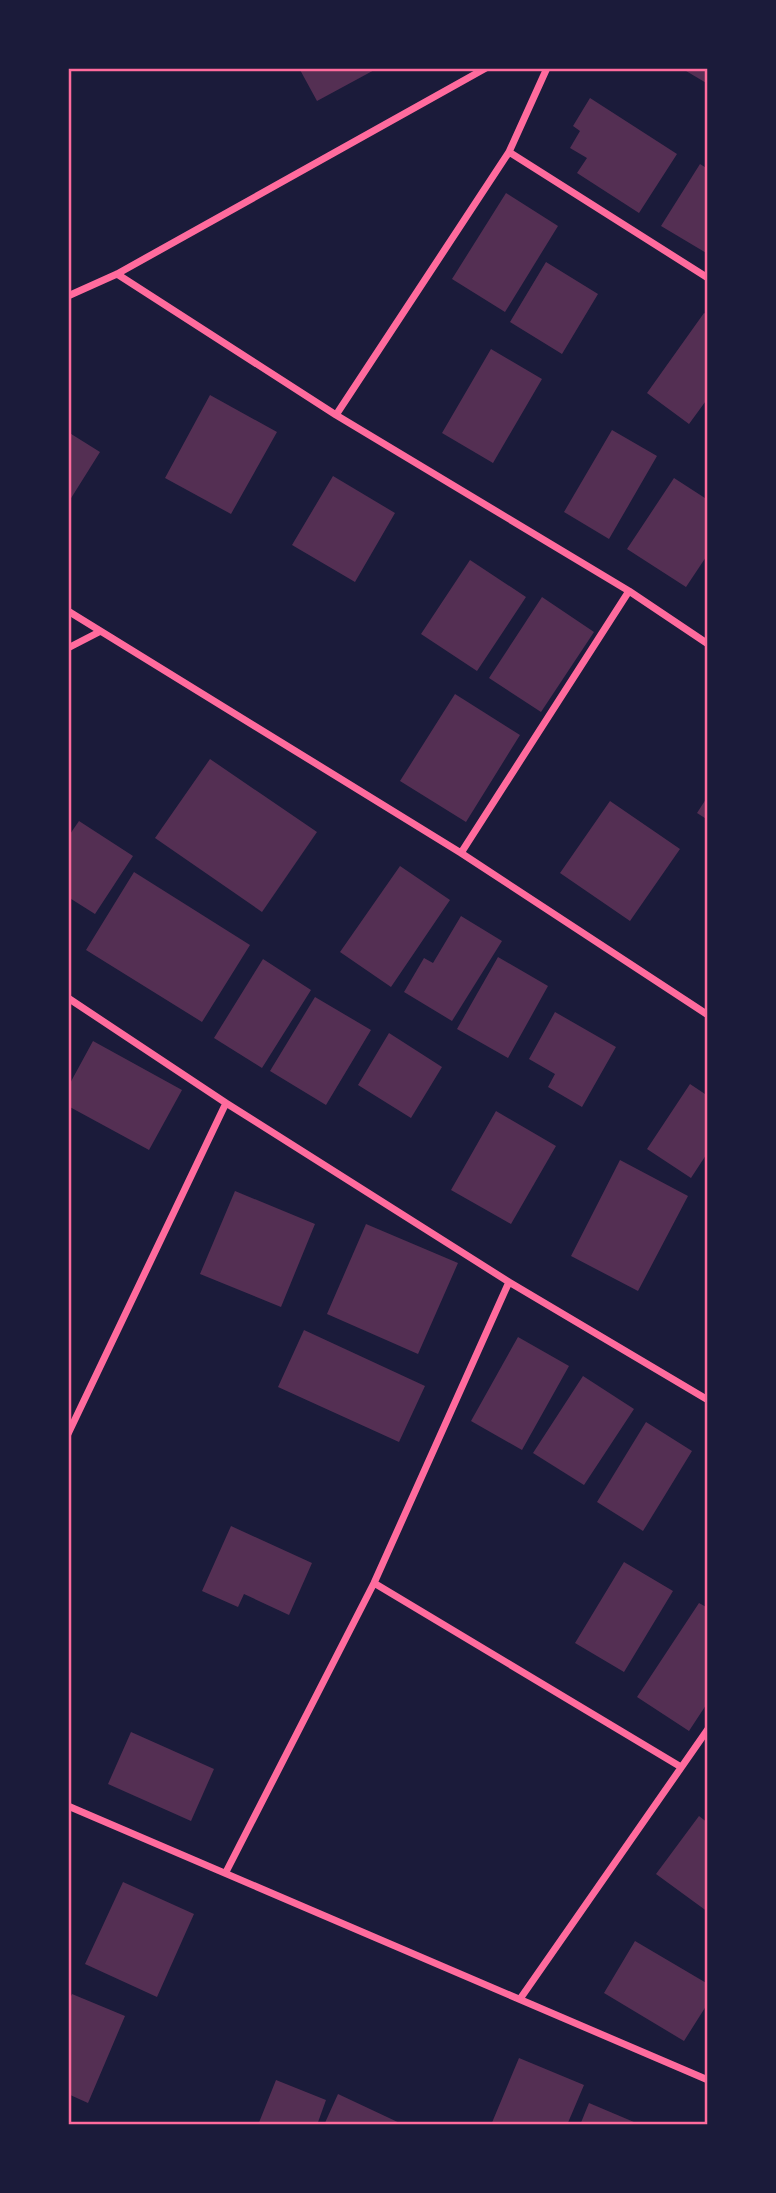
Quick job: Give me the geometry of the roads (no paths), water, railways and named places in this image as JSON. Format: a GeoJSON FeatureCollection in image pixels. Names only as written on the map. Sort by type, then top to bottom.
{"type":"FeatureCollection","features":[{"type":"Feature","properties":{"kind":"street"},"geometry":{"type":"LineString","coordinates":[[68,296],[117,274],[486,68]]}},
{"type":"Feature","properties":{"kind":"street"},"geometry":{"type":"LineString","coordinates":[[336,415],[509,152],[547,68]]}},
{"type":"Feature","properties":{"kind":"street"},"geometry":{"type":"LineString","coordinates":[[509,152],[708,278]]}},
{"type":"Feature","properties":{"kind":"street"},"geometry":{"type":"LineString","coordinates":[[117,274],[336,415],[629,592],[708,644]]}},
{"type":"Feature","properties":{"kind":"street"},"geometry":{"type":"LineString","coordinates":[[461,853],[629,592]]}},
{"type":"Feature","properties":{"kind":"street"},"geometry":{"type":"LineString","coordinates":[[68,611],[461,853],[708,1014]]}},
{"type":"Feature","properties":{"kind":"street"},"geometry":{"type":"LineString","coordinates":[[68,648],[99,632]]}},
{"type":"Feature","properties":{"kind":"street"},"geometry":{"type":"LineString","coordinates":[[68,998],[226,1103],[509,1282],[708,1400]]}},
{"type":"Feature","properties":{"kind":"street"},"geometry":{"type":"LineString","coordinates":[[68,1434],[226,1103]]}},
{"type":"Feature","properties":{"kind":"street"},"geometry":{"type":"LineString","coordinates":[[226,1872],[373,1583],[509,1282]]}},
{"type":"Feature","properties":{"kind":"street"},"geometry":{"type":"LineString","coordinates":[[373,1583],[681,1767]]}},
{"type":"Feature","properties":{"kind":"street"},"geometry":{"type":"LineString","coordinates":[[520,1999],[708,1729]]}},
{"type":"Feature","properties":{"kind":"street"},"geometry":{"type":"LineString","coordinates":[[68,1806],[708,2080]]}}]}
